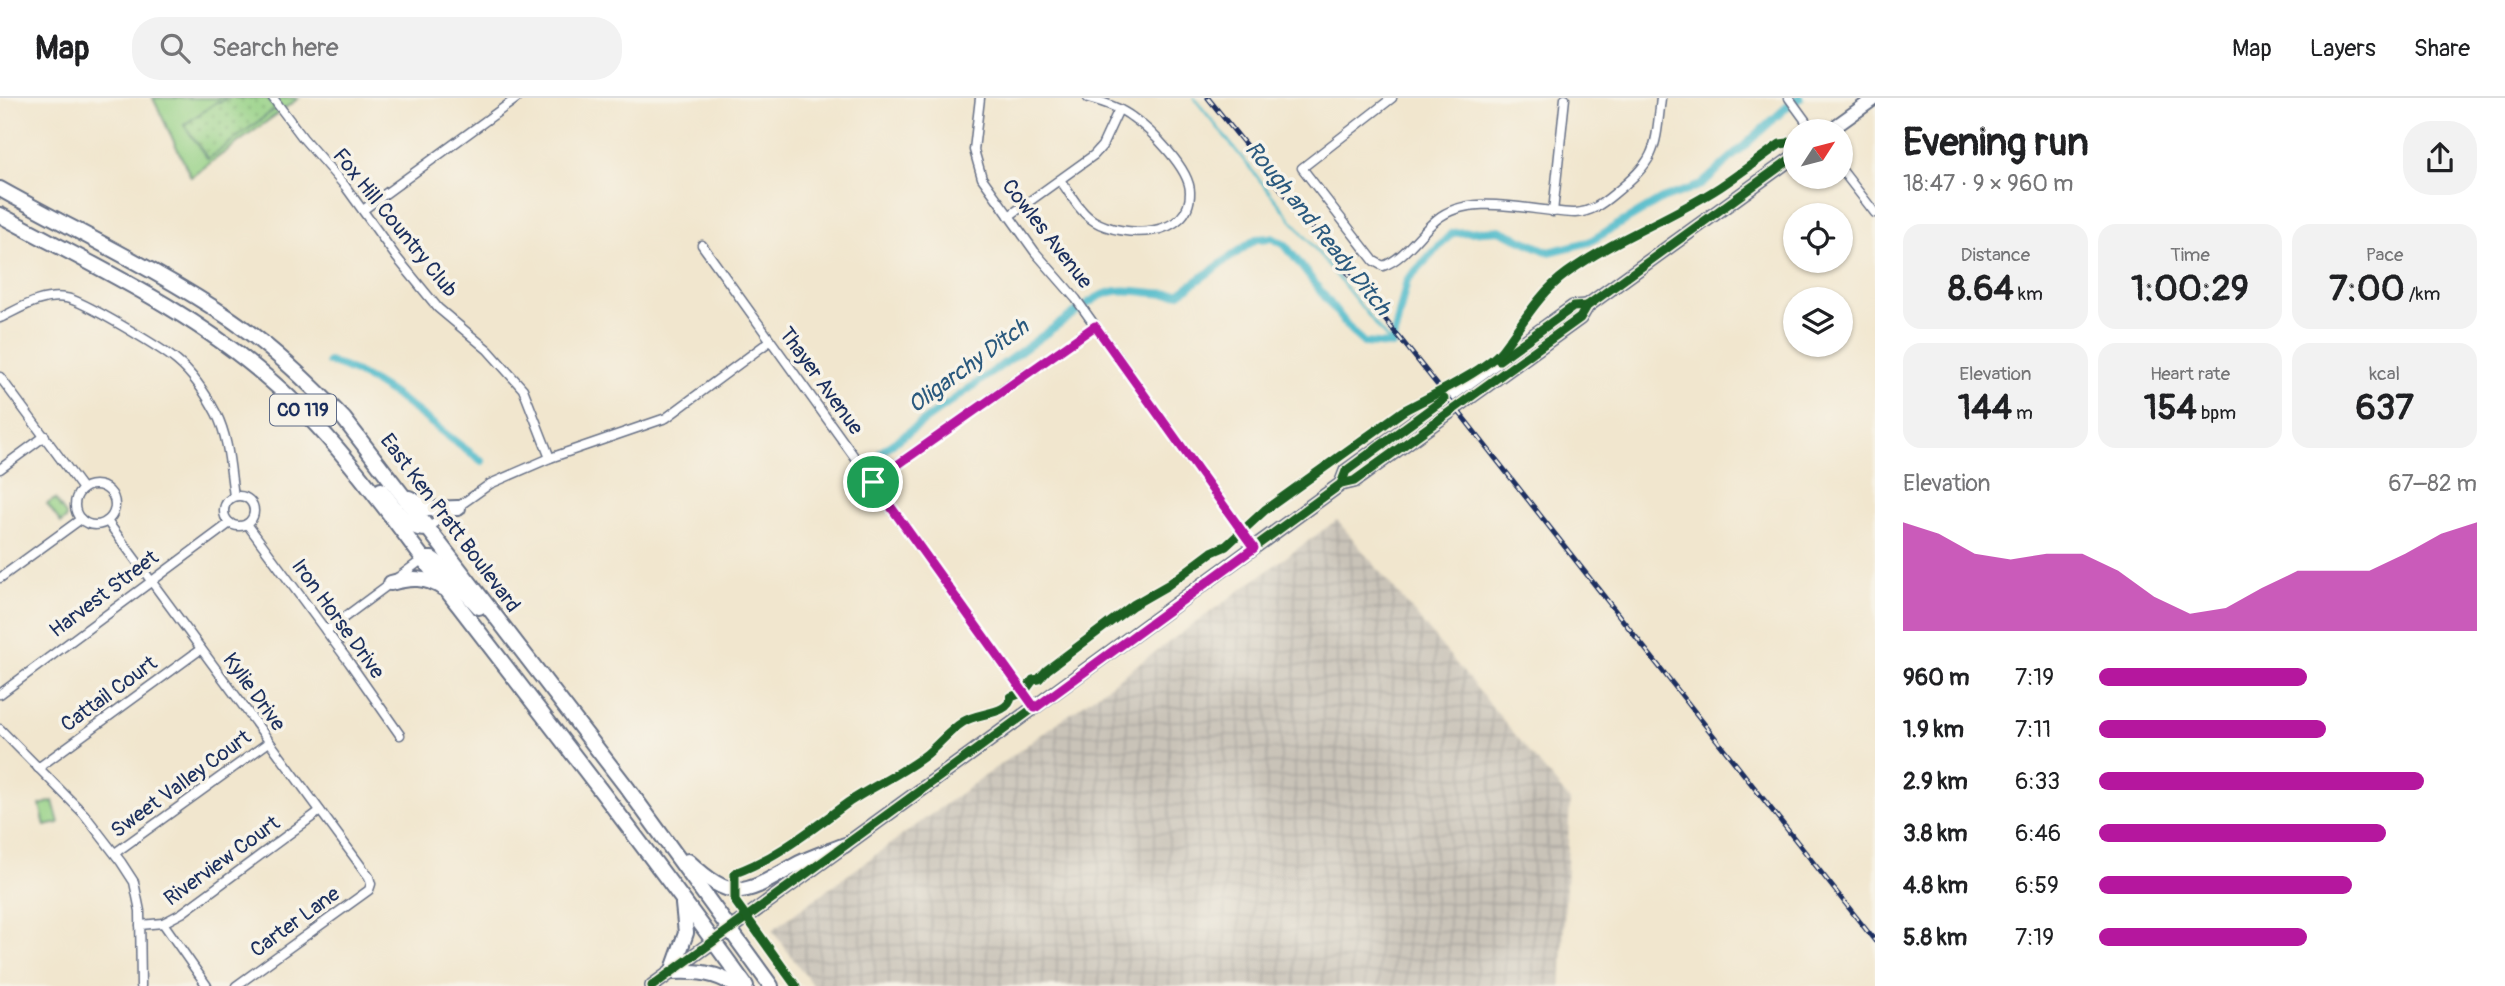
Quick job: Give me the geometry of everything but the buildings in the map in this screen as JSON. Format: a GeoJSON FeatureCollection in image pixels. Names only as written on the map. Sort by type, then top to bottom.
{"type":"FeatureCollection","features":[{"type":"Feature","properties":{"kind":"highway","name":"East Ken Pratt Boulevard"},"geometry":{"type":"LineString","coordinates":[[1,189],[196,297],[253,336],[307,381],[344,419],[664,838],[771,986]]}},
{"type":"Feature","properties":{"kind":"highway","name":"East Ken Pratt Boulevard"},"geometry":{"type":"LineString","coordinates":[[0,215],[199,325],[238,352],[298,405],[351,465],[682,898],[746,986]]}},
{"type":"Feature","properties":{"kind":"highway"},"geometry":{"type":"LineString","coordinates":[[351,465],[375,483],[409,523],[418,529],[428,528]]}},
{"type":"Feature","properties":{"kind":"highway"},"geometry":{"type":"LineString","coordinates":[[402,494],[430,509],[458,508]]}},
{"type":"Feature","properties":{"kind":"highway"},"geometry":{"type":"LineString","coordinates":[[423,559],[432,559],[438,563],[486,615],[494,615]]}},
{"type":"Feature","properties":{"kind":"highway"},"geometry":{"type":"LineString","coordinates":[[391,583],[407,578],[423,579],[448,592]]}},
{"type":"Feature","properties":{"kind":"highway"},"geometry":{"type":"LineString","coordinates":[[664,838],[705,877],[721,888],[735,890],[751,889],[797,864],[845,845]]}},
{"type":"Feature","properties":{"kind":"highway"},"geometry":{"type":"LineString","coordinates":[[682,898],[686,933],[672,972],[713,974],[736,986]]}},
{"type":"Feature","properties":{"kind":"main road"},"geometry":{"type":"LineString","coordinates":[[1846,119],[1875,98]]}},
{"type":"Feature","properties":{"kind":"main road"},"geometry":{"type":"LineString","coordinates":[[652,986],[1341,484],[1354,481],[1580,318],[1587,306],[1783,164]]}},
{"type":"Feature","properties":{"kind":"street","name":"Fox Hill Country Club"},"geometry":{"type":"LineString","coordinates":[[273,98],[438,308],[488,350],[523,389],[550,458]]}},
{"type":"Feature","properties":{"kind":"street"},"geometry":{"type":"LineString","coordinates":[[363,210],[517,98]]}},
{"type":"Feature","properties":{"kind":"street","name":"Cowles Avenue"},"geometry":{"type":"LineString","coordinates":[[980,98],[974,150],[982,178],[1035,252],[1076,299],[1254,548]]}},
{"type":"Feature","properties":{"kind":"street"},"geometry":{"type":"LineString","coordinates":[[1060,180],[1086,215],[1096,222],[1148,233],[1158,231],[1179,217],[1187,206],[1190,193],[1187,178],[1180,166],[1143,125],[1119,109],[1088,98]]}},
{"type":"Feature","properties":{"kind":"street"},"geometry":{"type":"LineString","coordinates":[[1392,98],[1302,168],[1378,265],[1384,266],[1436,220],[1460,207],[1484,204],[1575,213],[1590,210],[1606,201],[1642,170],[1654,148],[1661,98]]}},
{"type":"Feature","properties":{"kind":"street"},"geometry":{"type":"LineString","coordinates":[[1553,212],[1565,98]]}},
{"type":"Feature","properties":{"kind":"street"},"geometry":{"type":"LineString","coordinates":[[1792,102],[1804,119]]}},
{"type":"Feature","properties":{"kind":"street"},"geometry":{"type":"LineString","coordinates":[[1009,216],[1094,155],[1102,146],[1119,109]]}},
{"type":"Feature","properties":{"kind":"street"},"geometry":{"type":"LineString","coordinates":[[1853,185],[1875,213]]}},
{"type":"Feature","properties":{"kind":"street","name":"Thayer Avenue"},"geometry":{"type":"LineString","coordinates":[[702,245],[1035,708]]}},
{"type":"Feature","properties":{"kind":"street"},"geometry":{"type":"LineString","coordinates":[[0,318],[31,301],[65,298],[83,304],[176,360],[195,379],[217,415],[228,450],[234,496]]}},
{"type":"Feature","properties":{"kind":"street"},"geometry":{"type":"LineString","coordinates":[[873,482],[1095,326]]}},
{"type":"Feature","properties":{"kind":"street"},"geometry":{"type":"LineString","coordinates":[[428,528],[490,484],[550,458],[666,418],[771,341]]}},
{"type":"Feature","properties":{"kind":"street"},"geometry":{"type":"LineString","coordinates":[[0,377],[83,489]]}},
{"type":"Feature","properties":{"kind":"street"},"geometry":{"type":"LineString","coordinates":[[0,469],[45,436]]}},
{"type":"Feature","properties":{"kind":"street"},"geometry":{"type":"LineString","coordinates":[[93,484],[112,493],[114,513],[107,521],[92,525],[80,519],[75,504],[83,489],[93,484]]}},
{"type":"Feature","properties":{"kind":"street"},"geometry":{"type":"LineString","coordinates":[[234,496],[243,496],[253,503],[254,515],[247,524],[240,526],[230,523],[224,510],[228,500],[234,496]]}},
{"type":"Feature","properties":{"kind":"street"},"geometry":{"type":"LineString","coordinates":[[0,578],[80,519]]}},
{"type":"Feature","properties":{"kind":"street","name":"Kylie Drive"},"geometry":{"type":"LineString","coordinates":[[107,521],[369,877],[371,884]]}},
{"type":"Feature","properties":{"kind":"street","name":"Harvest Street"},"geometry":{"type":"LineString","coordinates":[[0,694],[230,523]]}},
{"type":"Feature","properties":{"kind":"street","name":"Iron Horse Drive"},"geometry":{"type":"LineString","coordinates":[[247,524],[327,631],[400,736]]}},
{"type":"Feature","properties":{"kind":"street"},"geometry":{"type":"LineString","coordinates":[[327,631],[423,559]]}},
{"type":"Feature","properties":{"kind":"street","name":"Cattail Court"},"geometry":{"type":"LineString","coordinates":[[38,768],[201,649]]}},
{"type":"Feature","properties":{"kind":"street"},"geometry":{"type":"LineString","coordinates":[[0,729],[84,814],[134,882],[138,894],[141,986]]}},
{"type":"Feature","properties":{"kind":"street","name":"Sweet Valley Court"},"geometry":{"type":"LineString","coordinates":[[115,853],[269,742]]}},
{"type":"Feature","properties":{"kind":"street","name":"Riverview Court"},"geometry":{"type":"LineString","coordinates":[[140,925],[163,923],[182,913],[320,811]]}},
{"type":"Feature","properties":{"kind":"street","name":"Carter Lane"},"geometry":{"type":"LineString","coordinates":[[238,986],[369,890],[371,884]]}},
{"type":"Feature","properties":{"kind":"street"},"geometry":{"type":"LineString","coordinates":[[163,923],[207,986]]}},
{"type":"Feature","properties":{"kind":"shaded area"},"geometry":{"type":"Polygon","coordinates":[[[1337,520],[1570,801],[1561,986],[813,986],[772,930],[1337,520]]]}},
{"type":"Feature","properties":{"kind":"green space"},"geometry":{"type":"Polygon","coordinates":[[[153,98],[299,98],[191,177],[153,98]]]}},
{"type":"Feature","properties":{"kind":"green space"},"geometry":{"type":"Polygon","coordinates":[[[226,98],[267,98],[275,109],[208,159],[184,125],[226,98]]]}},
{"type":"Feature","properties":{"kind":"green space"},"geometry":{"type":"Polygon","coordinates":[[[55,499],[66,515],[66,519],[61,523],[47,504],[55,499]]]}},
{"type":"Feature","properties":{"kind":"green space"},"geometry":{"type":"Polygon","coordinates":[[[53,801],[59,823],[45,826],[40,805],[53,801]]]}},
{"type":"Feature","properties":{"kind":"waterway","name":"Rough and Ready Ditch"},"geometry":{"type":"LineString","coordinates":[[1194,98],[1392,345]]}},
{"type":"Feature","properties":{"kind":"waterway","name":"Oligarchy Ditch"},"geometry":{"type":"LineString","coordinates":[[1087,304],[1100,296],[1122,290],[1180,293],[1256,239],[1272,238],[1285,245],[1353,333],[1364,343],[1392,345],[1407,280],[1452,233],[1499,230],[1549,252],[1589,242],[1662,199],[1701,185],[1800,98]]}},
{"type":"Feature","properties":{"kind":"waterway","name":"Oligarchy Ditch"},"geometry":{"type":"LineString","coordinates":[[881,452],[1077,311]]}},
{"type":"Feature","properties":{"kind":"waterway","name":"Oligarchy Ditch"},"geometry":{"type":"LineString","coordinates":[[329,362],[372,381],[391,393],[482,461]]}},
{"type":"Feature","properties":{"kind":"railway"},"geometry":{"type":"LineString","coordinates":[[1208,98],[1875,941]]}},
{"type":"Feature","properties":{"kind":"cycle path"},"geometry":{"type":"LineString","coordinates":[[796,986],[735,901],[735,873],[780,851],[849,802],[909,767],[963,722],[1005,707],[1011,697],[1024,692],[1033,680],[1039,679],[1047,670],[1133,605],[1168,585],[1212,552],[1226,546],[1265,510],[1403,411],[1483,367],[1502,350],[1539,299],[1567,273],[1728,182],[1783,144]]}},
{"type":"Feature","properties":{"kind":"cycle path"},"geometry":{"type":"LineString","coordinates":[[652,986],[1341,484],[1354,481],[1580,318],[1587,306],[1783,164]]}},
{"type":"Feature","properties":{"kind":"cycle path"},"geometry":{"type":"LineString","coordinates":[[1499,360],[1573,307],[1587,306]]}},
{"type":"Feature","properties":{"kind":"cycle path"},"geometry":{"type":"LineString","coordinates":[[1341,484],[1346,471],[1444,399]]}},
{"type":"Feature","properties":{"kind":"route"},"geometry":{"type":"LineString","coordinates":[[1095,326],[1254,548],[1035,708],[873,482],[1095,326]]}}]}
